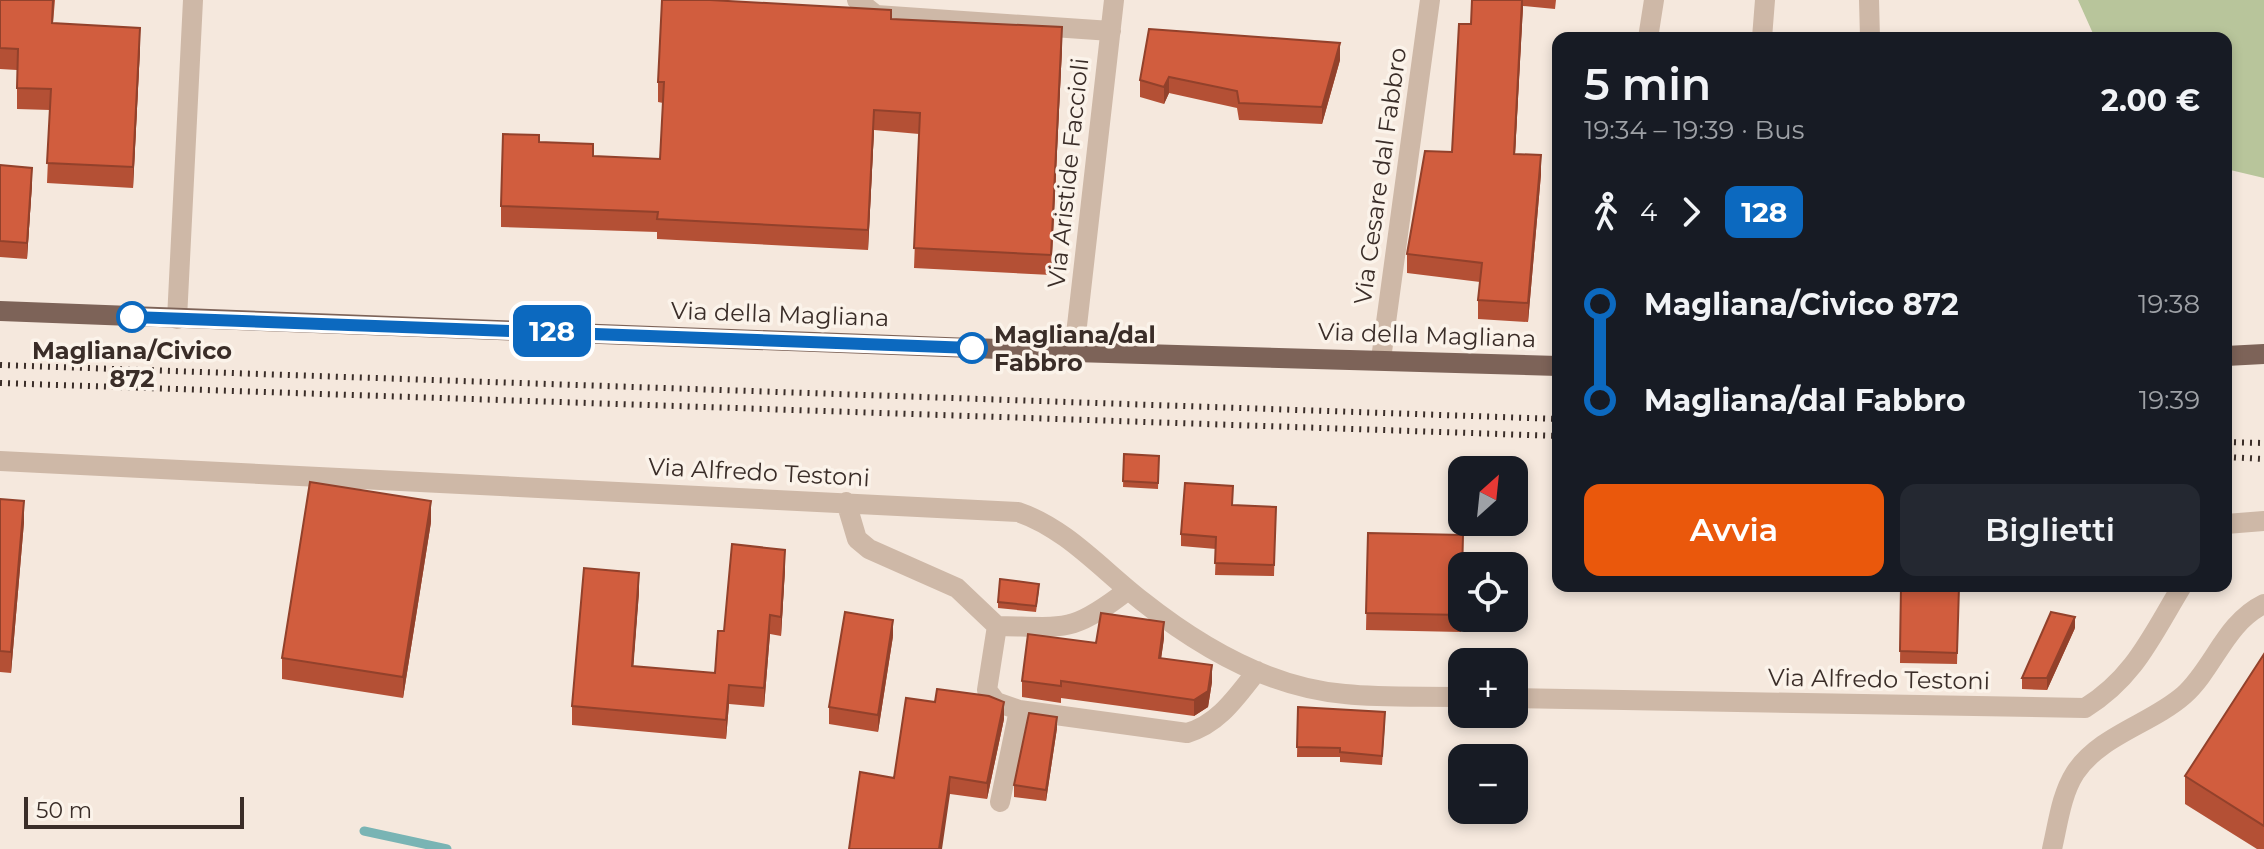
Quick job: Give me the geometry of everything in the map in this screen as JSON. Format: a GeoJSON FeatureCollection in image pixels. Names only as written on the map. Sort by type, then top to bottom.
{"type":"FeatureCollection","features":[{"type":"Feature","properties":{"kind":"main road","name":"Via della Magliana"},"geometry":{"type":"LineString","coordinates":[[0,311],[1074,352],[1552,366]]}},
{"type":"Feature","properties":{"kind":"main road"},"geometry":{"type":"LineString","coordinates":[[2232,356],[2264,354]]}},
{"type":"Feature","properties":{"kind":"street"},"geometry":{"type":"LineString","coordinates":[[177,319],[193,0]]}},
{"type":"Feature","properties":{"kind":"street"},"geometry":{"type":"LineString","coordinates":[[857,0],[876,15],[1111,31]]}},
{"type":"Feature","properties":{"kind":"street","name":"Via Aristide Faccioli"},"geometry":{"type":"LineString","coordinates":[[1074,352],[1114,0]]}},
{"type":"Feature","properties":{"kind":"street","name":"Via Cesare dal Fabbro"},"geometry":{"type":"LineString","coordinates":[[1381,359],[1430,0]]}},
{"type":"Feature","properties":{"kind":"street"},"geometry":{"type":"LineString","coordinates":[[1649,32],[1654,0]]}},
{"type":"Feature","properties":{"kind":"street"},"geometry":{"type":"LineString","coordinates":[[1762,32],[1765,0]]}},
{"type":"Feature","properties":{"kind":"street"},"geometry":{"type":"LineString","coordinates":[[1869,0],[1870,32]]}},
{"type":"Feature","properties":{"kind":"street","name":"Via Alfredo Testoni"},"geometry":{"type":"LineString","coordinates":[[0,461],[1002,510],[1030,516],[1053,527],[1128,590],[1192,637],[1257,671],[1319,690],[1345,694],[1448,697]]}},
{"type":"Feature","properties":{"kind":"street"},"geometry":{"type":"LineString","coordinates":[[846,502],[857,539],[869,549],[957,588],[997,626],[1070,627],[1090,619],[1128,590]]}},
{"type":"Feature","properties":{"kind":"street"},"geometry":{"type":"LineString","coordinates":[[2232,524],[2264,521]]}},
{"type":"Feature","properties":{"kind":"street","name":"Via Alfredo Testoni"},"geometry":{"type":"LineString","coordinates":[[1528,698],[2085,708],[2115,690],[2178,592]]}},
{"type":"Feature","properties":{"kind":"street"},"geometry":{"type":"LineString","coordinates":[[2052,849],[2065,794],[2075,773],[2093,752],[2186,693],[2231,631],[2264,604]]}},
{"type":"Feature","properties":{"kind":"street"},"geometry":{"type":"LineString","coordinates":[[997,626],[987,690],[996,702],[1019,710],[1187,733],[1203,729],[1223,713],[1257,671]]}},
{"type":"Feature","properties":{"kind":"street"},"geometry":{"type":"LineString","coordinates":[[1000,802],[1019,710]]}},
{"type":"Feature","properties":{"kind":"green space"},"geometry":{"type":"Polygon","coordinates":[[[2078,0],[2264,0],[2264,178],[2232,170],[2232,32],[2092,32],[2078,0]]]}},
{"type":"Feature","properties":{"kind":"building"},"geometry":{"type":"Polygon","coordinates":[[[0,0],[53,0],[52,23],[140,28],[133,167],[47,163],[51,89],[17,88],[18,49],[0,48],[0,0]]]}},
{"type":"Feature","properties":{"kind":"building"},"geometry":{"type":"Polygon","coordinates":[[[662,0],[891,10],[891,19],[1062,27],[1051,255],[914,248],[920,113],[874,110],[868,230],[657,219],[658,212],[501,206],[503,134],[539,135],[539,142],[593,144],[593,156],[660,159],[664,82],[658,82],[662,0]]]}},
{"type":"Feature","properties":{"kind":"building"},"geometry":{"type":"Polygon","coordinates":[[[1472,0],[1522,0],[1514,154],[1541,155],[1528,303],[1478,300],[1482,263],[1407,254],[1425,151],[1452,152],[1459,24],[1471,24],[1472,0]]]}},
{"type":"Feature","properties":{"kind":"building"},"geometry":{"type":"Polygon","coordinates":[[[1149,29],[1340,43],[1322,107],[1239,103],[1237,91],[1169,77],[1164,87],[1140,80],[1149,29]]]}},
{"type":"Feature","properties":{"kind":"building"},"geometry":{"type":"Polygon","coordinates":[[[0,165],[32,168],[27,243],[0,241],[0,165]]]}},
{"type":"Feature","properties":{"kind":"building"},"geometry":{"type":"Polygon","coordinates":[[[1124,454],[1159,456],[1158,483],[1123,481],[1124,454]]]}},
{"type":"Feature","properties":{"kind":"building"},"geometry":{"type":"Polygon","coordinates":[[[310,482],[431,501],[403,677],[282,658],[310,482]]]}},
{"type":"Feature","properties":{"kind":"building"},"geometry":{"type":"Polygon","coordinates":[[[1185,483],[1233,486],[1232,505],[1276,507],[1274,565],[1215,563],[1216,537],[1181,534],[1185,483]]]}},
{"type":"Feature","properties":{"kind":"building"},"geometry":{"type":"Polygon","coordinates":[[[0,499],[24,501],[11,652],[0,651],[0,499]]]}},
{"type":"Feature","properties":{"kind":"building"},"geometry":{"type":"Polygon","coordinates":[[[1368,533],[1463,536],[1463,552],[1448,552],[1448,615],[1366,613],[1368,533]]]}},
{"type":"Feature","properties":{"kind":"building"},"geometry":{"type":"Polygon","coordinates":[[[732,544],[785,550],[781,617],[770,615],[764,688],[729,685],[726,720],[572,706],[584,568],[639,573],[632,666],[715,673],[718,631],[724,631],[732,544]]]}},
{"type":"Feature","properties":{"kind":"building"},"geometry":{"type":"Polygon","coordinates":[[[1000,579],[1039,584],[1036,606],[998,602],[1000,579]]]}},
{"type":"Feature","properties":{"kind":"building"},"geometry":{"type":"Polygon","coordinates":[[[1901,592],[1959,592],[1957,653],[1900,651],[1901,592]]]}},
{"type":"Feature","properties":{"kind":"building"},"geometry":{"type":"Polygon","coordinates":[[[845,612],[893,620],[878,715],[829,707],[845,612]]]}},
{"type":"Feature","properties":{"kind":"building"},"geometry":{"type":"Polygon","coordinates":[[[2051,612],[2075,617],[2047,678],[2022,678],[2051,612]]]}},
{"type":"Feature","properties":{"kind":"building"},"geometry":{"type":"Polygon","coordinates":[[[1101,613],[1164,622],[1159,658],[1212,665],[1208,691],[1194,700],[1061,681],[1061,686],[1022,681],[1028,634],[1096,643],[1101,613]]]}},
{"type":"Feature","properties":{"kind":"building"},"geometry":{"type":"Polygon","coordinates":[[[2264,654],[2264,826],[2185,776],[2264,654]]]}},
{"type":"Feature","properties":{"kind":"building"},"geometry":{"type":"Polygon","coordinates":[[[937,689],[989,696],[1004,702],[987,783],[950,777],[939,849],[849,849],[860,772],[894,778],[906,698],[935,702],[937,689]]]}},
{"type":"Feature","properties":{"kind":"building"},"geometry":{"type":"Polygon","coordinates":[[[1298,707],[1385,712],[1382,756],[1340,752],[1340,748],[1297,747],[1298,707]]]}},
{"type":"Feature","properties":{"kind":"building"},"geometry":{"type":"Polygon","coordinates":[[[1029,713],[1057,717],[1046,790],[1014,785],[1029,713]]]}},
{"type":"Feature","properties":{"kind":"waterway"},"geometry":{"type":"LineString","coordinates":[[364,831],[447,849]]}},
{"type":"Feature","properties":{"kind":"railway"},"geometry":{"type":"LineString","coordinates":[[0,365],[1552,419]]}},
{"type":"Feature","properties":{"kind":"railway"},"geometry":{"type":"LineString","coordinates":[[0,383],[1552,436]]}},
{"type":"Feature","properties":{"kind":"railway"},"geometry":{"type":"LineString","coordinates":[[2232,442],[2264,443]]}},
{"type":"Feature","properties":{"kind":"railway"},"geometry":{"type":"LineString","coordinates":[[2232,457],[2264,459]]}},
{"type":"Feature","properties":{"kind":"bus line","name":"128"},"geometry":{"type":"LineString","coordinates":[[132,317],[972,348]]}},
{"type":"Feature","properties":{"kind":"place","name":"Magliana/Civico 872"},"geometry":{"type":"Point","coordinates":[132,317]}},
{"type":"Feature","properties":{"kind":"place","name":"Magliana/dal Fabbro"},"geometry":{"type":"Point","coordinates":[972,348]}}]}
